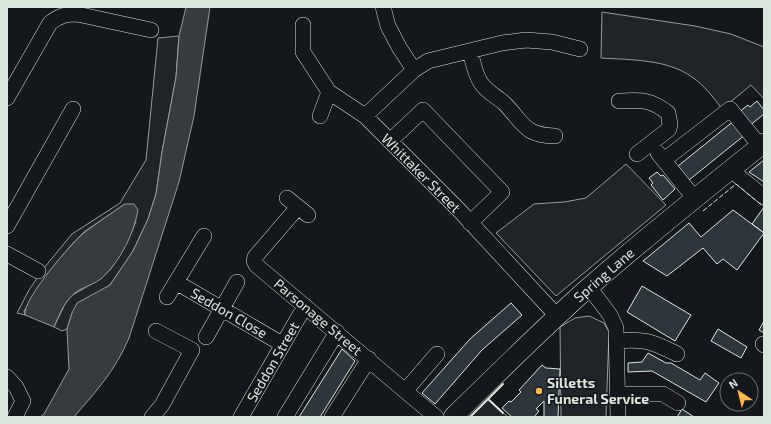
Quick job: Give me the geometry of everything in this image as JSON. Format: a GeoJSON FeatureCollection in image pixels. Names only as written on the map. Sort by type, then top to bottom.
{"type":"FeatureCollection","features":[{"type":"Feature","properties":{"kind":"main road","name":"Spring Lane"},"geometry":{"type":"LineString","coordinates":[[453,417],[589,287],[694,199],[762,145]]}},
{"type":"Feature","properties":{"kind":"street"},"geometry":{"type":"LineString","coordinates":[[383,7],[388,26],[399,47],[414,70]]}},
{"type":"Feature","properties":{"kind":"street"},"geometry":{"type":"LineString","coordinates":[[7,98],[50,23],[58,17],[68,14],[77,14],[151,30]]}},
{"type":"Feature","properties":{"kind":"street","name":"Whittaker Street"},"geometry":{"type":"LineString","coordinates":[[303,25],[303,52],[329,92],[364,116],[390,141],[470,223],[557,316]]}},
{"type":"Feature","properties":{"kind":"street"},"geometry":{"type":"LineString","coordinates":[[364,116],[414,70],[428,61],[502,43],[526,40],[552,42],[580,49]]}},
{"type":"Feature","properties":{"kind":"street"},"geometry":{"type":"LineString","coordinates":[[470,51],[480,82],[487,92],[503,103],[522,126],[532,133],[542,136],[555,136]]}},
{"type":"Feature","properties":{"kind":"street"},"geometry":{"type":"LineString","coordinates":[[320,116],[329,92]]}},
{"type":"Feature","properties":{"kind":"street"},"geometry":{"type":"LineString","coordinates":[[619,101],[648,101],[660,107],[668,114],[670,124],[669,129],[638,154]]}},
{"type":"Feature","properties":{"kind":"street"},"geometry":{"type":"LineString","coordinates":[[7,226],[73,109]]}},
{"type":"Feature","properties":{"kind":"street"},"geometry":{"type":"LineString","coordinates":[[664,160],[730,109],[762,145]]}},
{"type":"Feature","properties":{"kind":"street"},"geometry":{"type":"LineString","coordinates":[[390,141],[423,110],[502,192],[470,223]]}},
{"type":"Feature","properties":{"kind":"street"},"geometry":{"type":"LineString","coordinates":[[651,144],[694,199]]}},
{"type":"Feature","properties":{"kind":"street"},"geometry":{"type":"LineString","coordinates":[[730,170],[764,197]]}},
{"type":"Feature","properties":{"kind":"street","name":"Parsonage Street"},"geometry":{"type":"LineString","coordinates":[[298,206],[255,257],[254,261],[256,265],[406,390],[436,417]]}},
{"type":"Feature","properties":{"kind":"street","name":"Seddon Close"},"geometry":{"type":"LineString","coordinates":[[167,297],[203,235]]}},
{"type":"Feature","properties":{"kind":"street"},"geometry":{"type":"LineString","coordinates":[[7,254],[38,271]]}},
{"type":"Feature","properties":{"kind":"street","name":"Seddon Close"},"geometry":{"type":"LineString","coordinates":[[176,282],[282,344]]}},
{"type":"Feature","properties":{"kind":"street"},"geometry":{"type":"LineString","coordinates":[[206,337],[237,282]]}},
{"type":"Feature","properties":{"kind":"street"},"geometry":{"type":"LineString","coordinates":[[589,287],[610,315],[616,328],[618,417]]}},
{"type":"Feature","properties":{"kind":"street","name":"Seddon Street"},"geometry":{"type":"LineString","coordinates":[[241,417],[305,306]]}},
{"type":"Feature","properties":{"kind":"street"},"geometry":{"type":"LineString","coordinates":[[152,416],[162,406],[192,350],[156,331]]}},
{"type":"Feature","properties":{"kind":"street"},"geometry":{"type":"LineString","coordinates":[[285,417],[337,332]]}},
{"type":"Feature","properties":{"kind":"street"},"geometry":{"type":"LineString","coordinates":[[617,341],[633,339],[651,342],[677,354]]}},
{"type":"Feature","properties":{"kind":"street"},"geometry":{"type":"LineString","coordinates":[[406,390],[437,354]]}},
{"type":"Feature","properties":{"kind":"street"},"geometry":{"type":"LineString","coordinates":[[332,417],[369,359]]}},
{"type":"Feature","properties":{"kind":"street"},"geometry":{"type":"LineString","coordinates":[[7,377],[16,387],[23,401],[15,417]]}},
{"type":"Feature","properties":{"kind":"street"},"geometry":{"type":"LineString","coordinates":[[618,394],[663,394],[678,403]]}},
{"type":"Feature","properties":{"kind":"shaded area"},"geometry":{"type":"Polygon","coordinates":[[[186,7],[210,7],[194,116],[179,182],[129,338],[124,350],[112,370],[74,417],[40,417],[44,414],[69,369],[67,329],[77,303],[110,285],[133,251],[148,219],[156,194],[176,77],[179,36],[186,7]]]}},
{"type":"Feature","properties":{"kind":"shaded area"},"geometry":{"type":"Polygon","coordinates":[[[602,12],[695,26],[731,34],[764,47],[764,99],[751,85],[722,109],[701,84],[682,71],[660,64],[636,60],[601,58],[602,12]]]}},
{"type":"Feature","properties":{"kind":"shaded area"},"geometry":{"type":"Polygon","coordinates":[[[179,36],[176,77],[156,194],[148,219],[133,251],[110,285],[72,313],[67,329],[62,331],[54,327],[65,304],[71,296],[102,278],[110,270],[120,255],[136,222],[125,204],[84,232],[73,243],[57,262],[24,311],[25,315],[17,313],[29,290],[44,268],[72,234],[120,203],[146,160],[158,38],[179,36]]]}},
{"type":"Feature","properties":{"kind":"shaded area"},"geometry":{"type":"Polygon","coordinates":[[[626,164],[666,205],[556,296],[496,233],[534,204],[564,202],[586,198],[626,164]]]}},
{"type":"Feature","properties":{"kind":"shaded area"},"geometry":{"type":"Polygon","coordinates":[[[125,204],[134,204],[138,210],[136,219],[126,246],[110,270],[101,279],[79,290],[70,298],[58,317],[54,327],[25,315],[26,308],[31,297],[70,247],[85,232],[125,204]]]}},
{"type":"Feature","properties":{"kind":"shaded area"},"geometry":{"type":"Polygon","coordinates":[[[589,316],[604,323],[609,332],[606,417],[561,417],[560,327],[575,318],[589,316]]]}},
{"type":"Feature","properties":{"kind":"shaded area"},"geometry":{"type":"Polygon","coordinates":[[[488,399],[508,417],[470,417],[488,399]]]}},
{"type":"Feature","properties":{"kind":"building"},"geometry":{"type":"Polygon","coordinates":[[[757,101],[764,110],[764,114],[749,126],[738,113],[748,105],[750,107],[757,101]]]}},
{"type":"Feature","properties":{"kind":"building"},"geometry":{"type":"Polygon","coordinates":[[[735,120],[746,134],[689,180],[678,166],[735,120]]]}},
{"type":"Feature","properties":{"kind":"building"},"geometry":{"type":"Polygon","coordinates":[[[764,160],[764,182],[749,172],[764,160]]]}},
{"type":"Feature","properties":{"kind":"building"},"geometry":{"type":"Polygon","coordinates":[[[657,172],[661,176],[663,175],[675,189],[663,200],[651,185],[653,183],[649,178],[657,172]]]}},
{"type":"Feature","properties":{"kind":"building"},"geometry":{"type":"Polygon","coordinates":[[[764,207],[764,233],[752,224],[764,207]]]}},
{"type":"Feature","properties":{"kind":"building"},"geometry":{"type":"Polygon","coordinates":[[[733,210],[764,233],[737,270],[723,259],[717,264],[703,248],[667,276],[643,261],[689,223],[701,237],[733,210]]]}},
{"type":"Feature","properties":{"kind":"building"},"geometry":{"type":"Polygon","coordinates":[[[642,286],[691,315],[675,341],[627,312],[642,286]]]}},
{"type":"Feature","properties":{"kind":"building"},"geometry":{"type":"Polygon","coordinates":[[[511,303],[522,315],[482,350],[435,404],[422,393],[470,339],[511,303]]]}},
{"type":"Feature","properties":{"kind":"building"},"geometry":{"type":"Polygon","coordinates":[[[764,321],[764,333],[759,330],[764,321]]]}},
{"type":"Feature","properties":{"kind":"building"},"geometry":{"type":"Polygon","coordinates":[[[718,329],[747,347],[741,358],[711,341],[718,329]]]}},
{"type":"Feature","properties":{"kind":"building"},"geometry":{"type":"Polygon","coordinates":[[[342,349],[355,361],[320,417],[299,417],[342,349]]]}},
{"type":"Feature","properties":{"kind":"building"},"geometry":{"type":"Polygon","coordinates":[[[648,353],[666,363],[671,363],[700,380],[705,373],[719,383],[706,402],[652,371],[628,372],[628,363],[642,362],[648,353]]]}},
{"type":"Feature","properties":{"kind":"building","name":"Silletts Funeral Service"},"geometry":{"type":"Polygon","coordinates":[[[542,365],[546,368],[560,369],[558,417],[544,417],[544,401],[536,409],[539,411],[534,417],[512,417],[502,408],[509,401],[511,402],[521,392],[519,390],[542,365]]]}},
{"type":"Feature","properties":{"kind":"building"},"geometry":{"type":"Polygon","coordinates":[[[682,409],[694,417],[677,417],[682,409]]]}},
{"type":"Feature","properties":{"kind":"fence"},"geometry":{"type":"LineString","coordinates":[[703,211],[736,184],[764,207]]}},
{"type":"Feature","properties":{"kind":"wall"},"geometry":{"type":"LineString","coordinates":[[470,417],[503,384]]}},
{"type":"Feature","properties":{"kind":"wall"},"geometry":{"type":"LineString","coordinates":[[488,399],[503,413]]}},
{"type":"Feature","properties":{"kind":"place","name":"Silletts Funeral Service"},"geometry":{"type":"Point","coordinates":[539,391]}}]}
